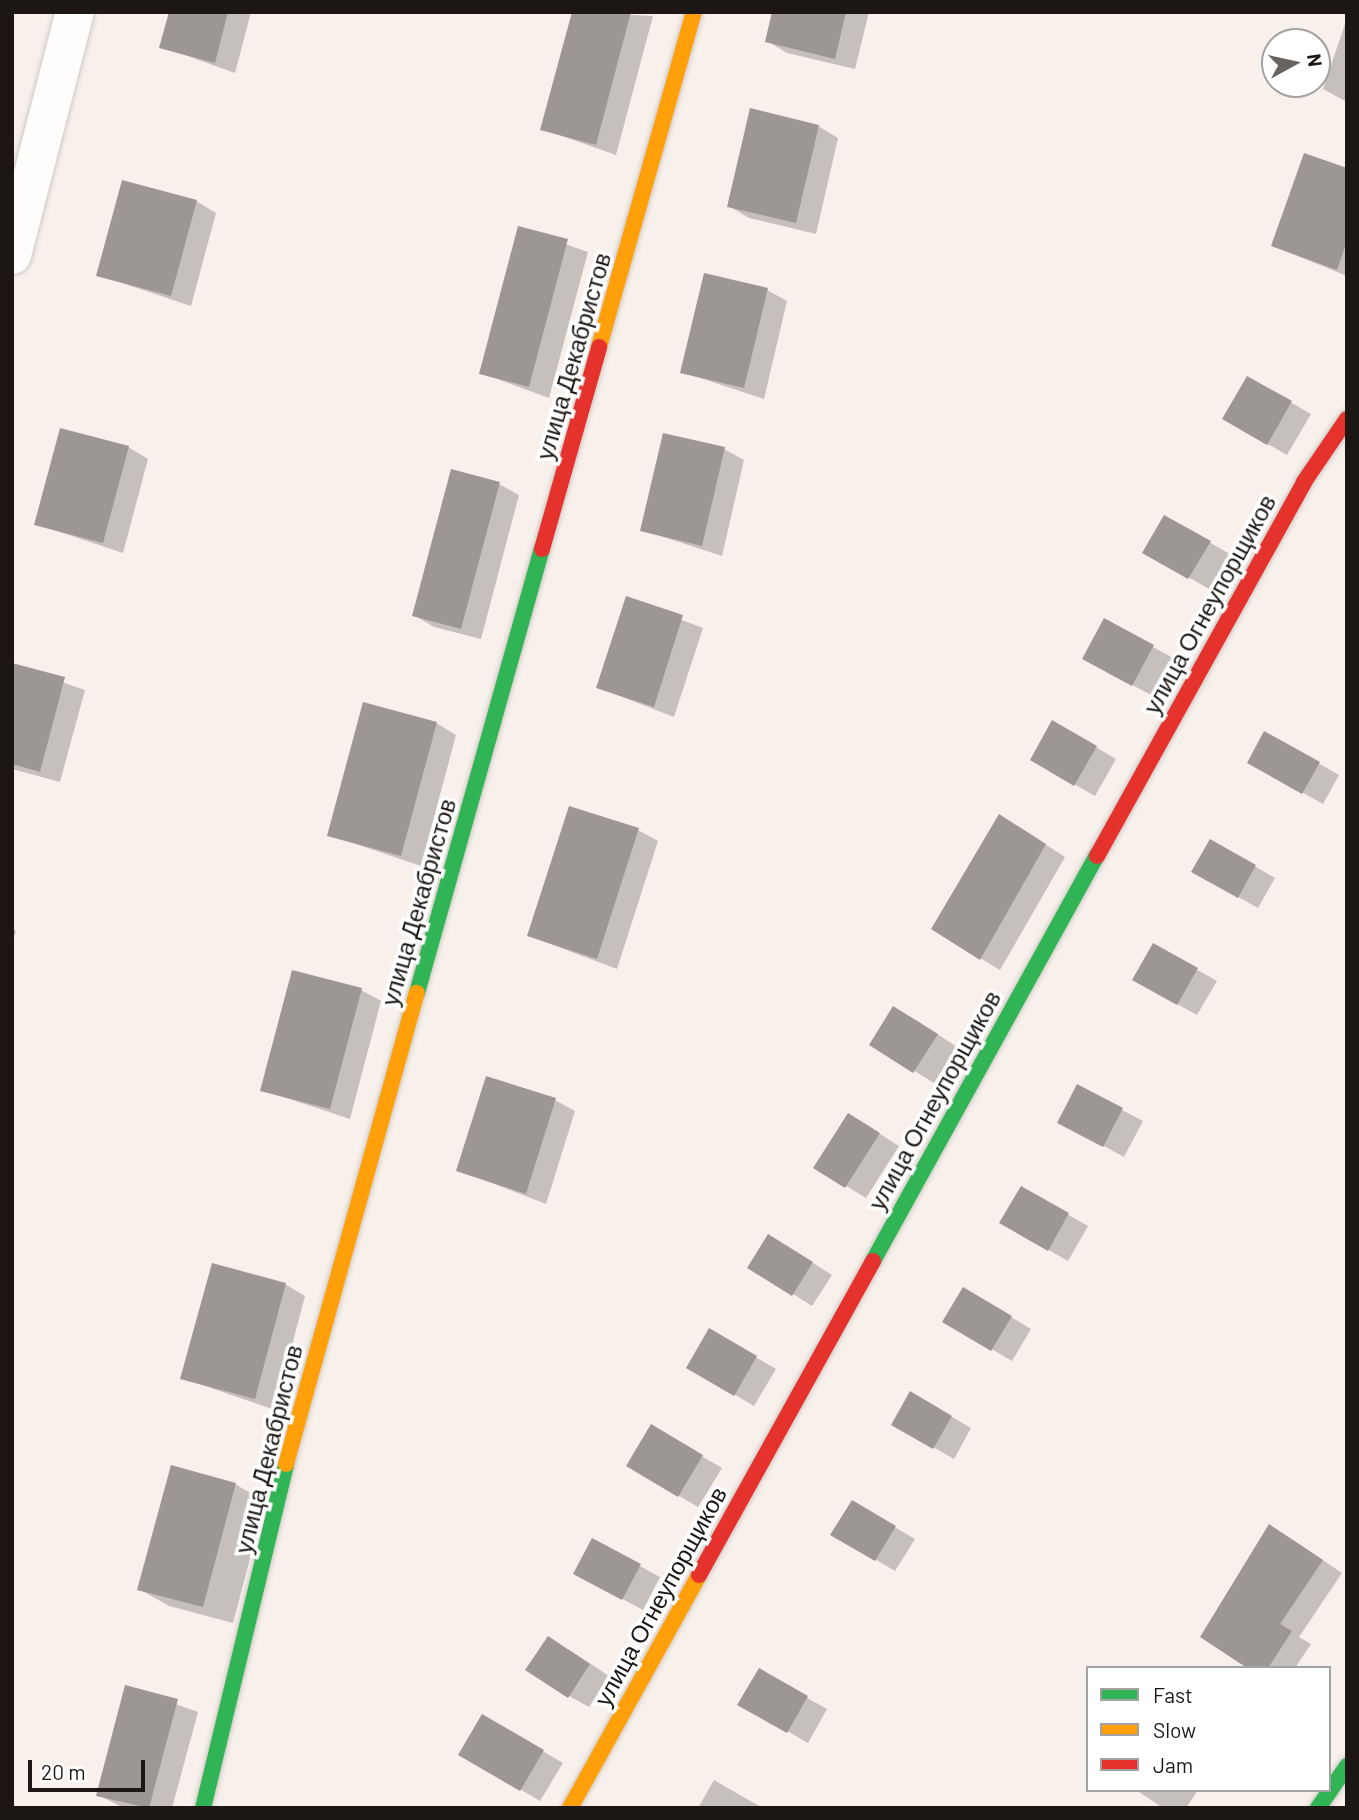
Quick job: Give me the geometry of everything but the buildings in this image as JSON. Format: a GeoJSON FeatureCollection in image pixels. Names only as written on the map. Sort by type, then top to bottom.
{"type":"FeatureCollection","features":[{"type":"Feature","properties":{"kind":"street"},"geometry":{"type":"LineString","coordinates":[[12,255],[75,12]]}},
{"type":"Feature","properties":{"kind":"street","name":"улица Декабристов"},"geometry":{"type":"LineString","coordinates":[[203,1808],[303,1398],[694,12]]}},
{"type":"Feature","properties":{"kind":"street","name":"улица Огнеупорщиков"},"geometry":{"type":"LineString","coordinates":[[570,1808],[1304,482],[1347,419]]}},
{"type":"Feature","properties":{"kind":"street"},"geometry":{"type":"LineString","coordinates":[[1331,1789],[1347,1766]]}},
{"type":"Feature","properties":{"kind":"street"},"geometry":{"type":"LineString","coordinates":[[1318,1808],[1329,1792]]}},
{"type":"Feature","properties":{"kind":"traffic: fast"},"geometry":{"type":"LineString","coordinates":[[417,993],[542,549]]}},
{"type":"Feature","properties":{"kind":"traffic: fast"},"geometry":{"type":"LineString","coordinates":[[873,1261],[1097,856]]}},
{"type":"Feature","properties":{"kind":"traffic: fast"},"geometry":{"type":"LineString","coordinates":[[203,1808],[286,1464]]}},
{"type":"Feature","properties":{"kind":"traffic: fast"},"geometry":{"type":"LineString","coordinates":[[1331,1789],[1347,1766]]}},
{"type":"Feature","properties":{"kind":"traffic: fast"},"geometry":{"type":"LineString","coordinates":[[1318,1808],[1329,1792]]}},
{"type":"Feature","properties":{"kind":"traffic: slow"},"geometry":{"type":"LineString","coordinates":[[599,347],[694,12]]}},
{"type":"Feature","properties":{"kind":"traffic: slow"},"geometry":{"type":"LineString","coordinates":[[286,1464],[417,993]]}},
{"type":"Feature","properties":{"kind":"traffic: slow"},"geometry":{"type":"LineString","coordinates":[[570,1808],[699,1575]]}},
{"type":"Feature","properties":{"kind":"traffic: jam"},"geometry":{"type":"LineString","coordinates":[[542,549],[599,347]]}},
{"type":"Feature","properties":{"kind":"traffic: jam"},"geometry":{"type":"LineString","coordinates":[[1097,856],[1304,482],[1347,419]]}},
{"type":"Feature","properties":{"kind":"traffic: jam"},"geometry":{"type":"LineString","coordinates":[[699,1575],[873,1261]]}}]}
